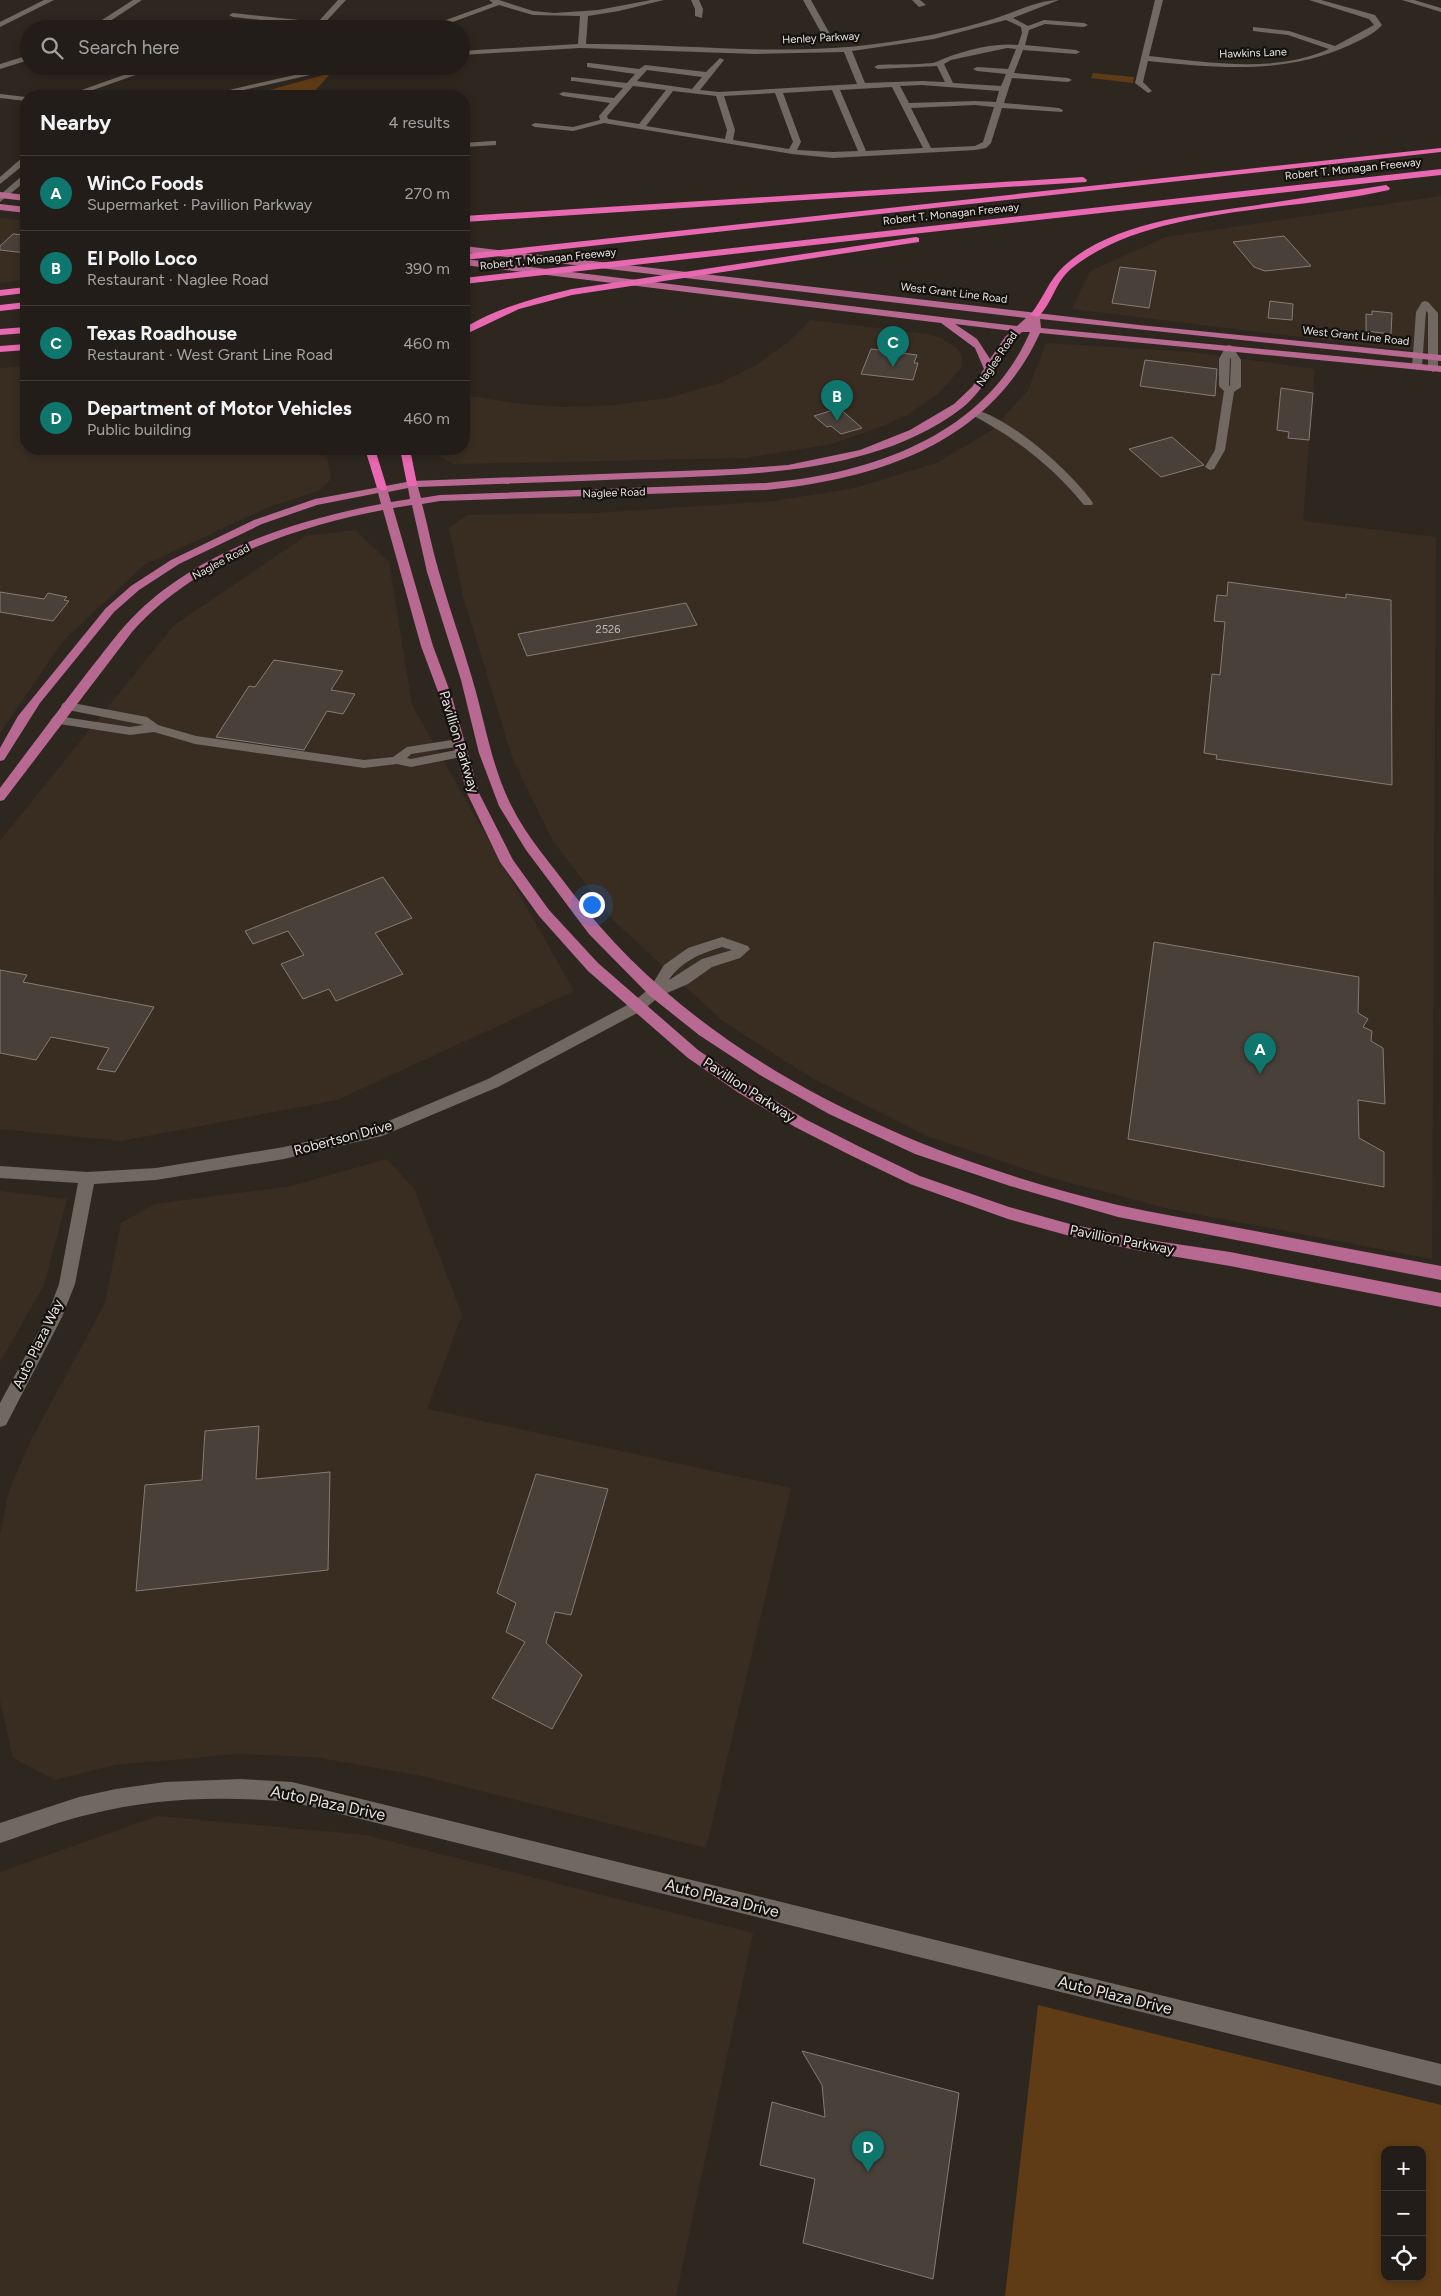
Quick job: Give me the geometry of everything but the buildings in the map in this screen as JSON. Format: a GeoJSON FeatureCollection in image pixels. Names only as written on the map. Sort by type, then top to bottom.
{"type":"FeatureCollection","features":[{"type":"Feature","properties":{"kind":"highway","name":"Robert T. Monagan Freeway"},"geometry":{"type":"LineString","coordinates":[[470,257],[1441,150]]}},
{"type":"Feature","properties":{"kind":"highway"},"geometry":{"type":"LineString","coordinates":[[470,219],[1178,174],[1242,172]]}},
{"type":"Feature","properties":{"kind":"highway","name":"Robert T. Monagan Freeway"},"geometry":{"type":"LineString","coordinates":[[470,280],[1441,172]]}},
{"type":"Feature","properties":{"kind":"highway"},"geometry":{"type":"LineString","coordinates":[[1035,315],[1043,307],[1052,284],[1077,260],[1112,240],[1144,228],[1194,217],[1441,180]]}},
{"type":"Feature","properties":{"kind":"highway"},"geometry":{"type":"LineString","coordinates":[[470,329],[504,312],[537,300],[572,292],[1013,227],[1071,213]]}},
{"type":"Feature","properties":{"kind":"highway"},"geometry":{"type":"LineString","coordinates":[[0,293],[20,291]]}},
{"type":"Feature","properties":{"kind":"highway"},"geometry":{"type":"LineString","coordinates":[[0,308],[20,306]]}},
{"type":"Feature","properties":{"kind":"highway"},"geometry":{"type":"LineString","coordinates":[[0,332],[20,330]]}},
{"type":"Feature","properties":{"kind":"highway"},"geometry":{"type":"LineString","coordinates":[[0,349],[20,347]]}},
{"type":"Feature","properties":{"kind":"highway"},"geometry":{"type":"LineString","coordinates":[[372,455],[382,488]]}},
{"type":"Feature","properties":{"kind":"highway"},"geometry":{"type":"LineString","coordinates":[[405,455],[412,484]]}},
{"type":"Feature","properties":{"kind":"main road"},"geometry":{"type":"LineString","coordinates":[[2,197],[20,198]]}},
{"type":"Feature","properties":{"kind":"main road"},"geometry":{"type":"LineString","coordinates":[[0,207],[20,209]]}},
{"type":"Feature","properties":{"kind":"main road","name":"West Grant Line Road"},"geometry":{"type":"LineString","coordinates":[[470,250],[1139,328],[1437,358]]}},
{"type":"Feature","properties":{"kind":"main road","name":"West Grant Line Road"},"geometry":{"type":"LineString","coordinates":[[470,263],[940,320],[1437,369]]}},
{"type":"Feature","properties":{"kind":"main road","name":"Naglee Road"},"geometry":{"type":"LineString","coordinates":[[0,757],[16,733],[22,719],[40,694],[110,610],[135,588],[206,545],[258,522],[315,502],[382,488],[412,484],[733,472],[788,468],[863,452],[914,432],[958,406],[976,389],[998,353],[1018,328],[1035,315]]}},
{"type":"Feature","properties":{"kind":"main road","name":"Naglee Road"},"geometry":{"type":"LineString","coordinates":[[0,798],[67,706],[128,629],[149,608],[176,587],[237,552],[282,533],[351,512],[415,501],[440,498],[760,487],[821,479],[884,462],[926,445],[957,428],[976,414],[1001,391],[1036,330],[1035,315]]}},
{"type":"Feature","properties":{"kind":"main road"},"geometry":{"type":"LineString","coordinates":[[940,320],[974,340],[981,347],[986,356],[989,370]]}},
{"type":"Feature","properties":{"kind":"main road","name":"Pavillion Parkway"},"geometry":{"type":"LineString","coordinates":[[412,484],[433,572],[467,680],[485,753],[505,806],[531,847],[594,931],[655,992],[704,1031],[765,1071],[834,1110],[920,1150],[1010,1180],[1118,1211],[1441,1273]]}},
{"type":"Feature","properties":{"kind":"main road","name":"Pavillion Parkway"},"geometry":{"type":"LineString","coordinates":[[382,488],[427,646],[446,698],[473,793],[507,862],[550,920],[593,967],[693,1054],[744,1089],[800,1123],[915,1180],[1008,1212],[1070,1230],[1441,1300]]}},
{"type":"Feature","properties":{"kind":"street"},"geometry":{"type":"LineString","coordinates":[[0,17],[34,0]]}},
{"type":"Feature","properties":{"kind":"street"},"geometry":{"type":"LineString","coordinates":[[0,25],[50,0]]}},
{"type":"Feature","properties":{"kind":"street"},"geometry":{"type":"LineString","coordinates":[[106,20],[138,0]]}},
{"type":"Feature","properties":{"kind":"street"},"geometry":{"type":"LineString","coordinates":[[323,20],[342,0]]}},
{"type":"Feature","properties":{"kind":"street"},"geometry":{"type":"LineString","coordinates":[[449,20],[496,2],[538,12],[584,14],[627,8],[660,0]]}},
{"type":"Feature","properties":{"kind":"street"},"geometry":{"type":"LineString","coordinates":[[695,0],[699,9],[699,16]]}},
{"type":"Feature","properties":{"kind":"street"},"geometry":{"type":"LineString","coordinates":[[806,0],[826,34]]}},
{"type":"Feature","properties":{"kind":"street","name":"Henley Parkway"},"geometry":{"type":"LineString","coordinates":[[470,52],[582,46],[753,52],[847,49],[925,39],[969,30],[1008,18],[1055,0]]}},
{"type":"Feature","properties":{"kind":"street"},"geometry":{"type":"LineString","coordinates":[[1148,91],[1139,83],[1159,0]]}},
{"type":"Feature","properties":{"kind":"street"},"geometry":{"type":"LineString","coordinates":[[1313,0],[1363,14],[1376,20],[1378,24],[1376,27],[1337,49]]}},
{"type":"Feature","properties":{"kind":"street"},"geometry":{"type":"LineString","coordinates":[[1406,0],[1441,9]]}},
{"type":"Feature","properties":{"kind":"street"},"geometry":{"type":"LineString","coordinates":[[582,46],[584,14]]}},
{"type":"Feature","properties":{"kind":"street"},"geometry":{"type":"LineString","coordinates":[[233,15],[271,20]]}},
{"type":"Feature","properties":{"kind":"street"},"geometry":{"type":"LineString","coordinates":[[1008,18],[1026,29]]}},
{"type":"Feature","properties":{"kind":"street"},"geometry":{"type":"LineString","coordinates":[[1026,29],[1044,22],[1084,25]]}},
{"type":"Feature","properties":{"kind":"street"},"geometry":{"type":"LineString","coordinates":[[535,124],[573,129],[604,120],[792,152],[833,155],[983,146],[987,142],[1026,29]]}},
{"type":"Feature","properties":{"kind":"street","name":"Hawkins Lane"},"geometry":{"type":"LineString","coordinates":[[1256,29],[1289,33],[1337,49]]}},
{"type":"Feature","properties":{"kind":"street"},"geometry":{"type":"LineString","coordinates":[[878,67],[940,64],[941,61],[948,58],[1007,46],[1076,52]]}},
{"type":"Feature","properties":{"kind":"street"},"geometry":{"type":"LineString","coordinates":[[847,49],[862,86]]}},
{"type":"Feature","properties":{"kind":"street","name":"Hawkins Lane"},"geometry":{"type":"LineString","coordinates":[[1144,58],[1217,65],[1267,66],[1306,60],[1337,49]]}},
{"type":"Feature","properties":{"kind":"street"},"geometry":{"type":"LineString","coordinates":[[0,67],[20,60]]}},
{"type":"Feature","properties":{"kind":"street"},"geometry":{"type":"LineString","coordinates":[[694,92],[720,60]]}},
{"type":"Feature","properties":{"kind":"street"},"geometry":{"type":"LineString","coordinates":[[940,64],[950,84]]}},
{"type":"Feature","properties":{"kind":"street"},"geometry":{"type":"LineString","coordinates":[[590,65],[640,72]]}},
{"type":"Feature","properties":{"kind":"street"},"geometry":{"type":"LineString","coordinates":[[604,120],[604,116],[645,66],[708,75]]}},
{"type":"Feature","properties":{"kind":"street"},"geometry":{"type":"LineString","coordinates":[[976,68],[1068,80]]}},
{"type":"Feature","properties":{"kind":"street"},"geometry":{"type":"LineString","coordinates":[[87,90],[131,75]]}},
{"type":"Feature","properties":{"kind":"street"},"geometry":{"type":"LineString","coordinates":[[236,90],[306,75]]}},
{"type":"Feature","properties":{"kind":"street"},"geometry":{"type":"LineString","coordinates":[[574,79],[719,94],[862,86],[950,84],[1004,89]]}},
{"type":"Feature","properties":{"kind":"street"},"geometry":{"type":"LineString","coordinates":[[895,85],[929,150]]}},
{"type":"Feature","properties":{"kind":"street"},"geometry":{"type":"LineString","coordinates":[[247,90],[256,86]]}},
{"type":"Feature","properties":{"kind":"street"},"geometry":{"type":"LineString","coordinates":[[835,88],[864,154]]}},
{"type":"Feature","properties":{"kind":"street"},"geometry":{"type":"LineString","coordinates":[[641,127],[671,89]]}},
{"type":"Feature","properties":{"kind":"street"},"geometry":{"type":"LineString","coordinates":[[778,91],[796,142],[792,152]]}},
{"type":"Feature","properties":{"kind":"street"},"geometry":{"type":"LineString","coordinates":[[564,94],[616,101]]}},
{"type":"Feature","properties":{"kind":"street"},"geometry":{"type":"LineString","coordinates":[[719,94],[731,130],[729,142]]}},
{"type":"Feature","properties":{"kind":"street"},"geometry":{"type":"LineString","coordinates":[[0,96],[20,98]]}},
{"type":"Feature","properties":{"kind":"street"},"geometry":{"type":"LineString","coordinates":[[906,106],[975,103],[1059,110]]}},
{"type":"Feature","properties":{"kind":"street"},"geometry":{"type":"LineString","coordinates":[[470,145],[493,143]]}},
{"type":"Feature","properties":{"kind":"street"},"geometry":{"type":"LineString","coordinates":[[0,181],[20,164]]}},
{"type":"Feature","properties":{"kind":"street"},"geometry":{"type":"LineString","coordinates":[[2,197],[20,182]]}},
{"type":"Feature","properties":{"kind":"street"},"geometry":{"type":"LineString","coordinates":[[1417,367],[1420,312],[1425,304],[1433,313],[1437,369]]}},
{"type":"Feature","properties":{"kind":"street"},"geometry":{"type":"LineString","coordinates":[[1210,467],[1220,450],[1229,390],[1236,387],[1236,360],[1229,348]]}},
{"type":"Feature","properties":{"kind":"street"},"geometry":{"type":"LineString","coordinates":[[976,414],[1004,427],[1037,450],[1075,487],[1088,503]]}},
{"type":"Feature","properties":{"kind":"street"},"geometry":{"type":"LineString","coordinates":[[67,706],[147,721],[154,728]]}},
{"type":"Feature","properties":{"kind":"street"},"geometry":{"type":"LineString","coordinates":[[57,720],[130,731],[154,728],[195,740],[358,763],[396,760],[411,763],[460,748]]}},
{"type":"Feature","properties":{"kind":"street","name":"Robertson Drive"},"geometry":{"type":"LineString","coordinates":[[0,1172],[87,1178],[156,1174],[284,1153],[382,1130],[493,1083],[638,1006],[655,992],[683,980],[708,963],[735,955],[743,949],[722,942],[694,951],[669,969],[655,992]]}},
{"type":"Feature","properties":{"kind":"street","name":"Auto Plaza Way"},"geometry":{"type":"LineString","coordinates":[[0,1420],[54,1317],[66,1284],[87,1178]]}},
{"type":"Feature","properties":{"kind":"street","name":"Auto Plaza Drive"},"geometry":{"type":"LineString","coordinates":[[0,1834],[91,1804],[174,1790],[258,1788],[292,1792],[1441,2076]]}},
{"type":"Feature","properties":{"kind":"shaded area"},"geometry":{"type":"Polygon","coordinates":[[[1093,73],[1134,77],[1133,83],[1091,78],[1093,73]]]}},
{"type":"Feature","properties":{"kind":"shaded area"},"geometry":{"type":"Polygon","coordinates":[[[324,75],[329,75],[315,90],[270,90],[324,75]]]}},
{"type":"Feature","properties":{"kind":"shaded area"},"geometry":{"type":"Polygon","coordinates":[[[1441,196],[1441,354],[1072,309],[1090,271],[1166,237],[1441,196]]]}},
{"type":"Feature","properties":{"kind":"shaded area"},"geometry":{"type":"Polygon","coordinates":[[[0,218],[20,220],[20,280],[0,283],[0,218]]]}},
{"type":"Feature","properties":{"kind":"shaded area"},"geometry":{"type":"Polygon","coordinates":[[[810,320],[928,334],[941,338],[958,349],[961,355],[962,367],[939,393],[909,414],[886,425],[831,444],[745,458],[454,464],[441,457],[441,455],[470,455],[470,396],[513,403],[562,407],[615,405],[668,398],[720,383],[756,365],[787,343],[810,320]]]}},
{"type":"Feature","properties":{"kind":"shaded area"},"geometry":{"type":"Polygon","coordinates":[[[1046,343],[1191,352],[1315,369],[1303,521],[1436,537],[1432,1259],[1170,1209],[1052,1178],[927,1136],[812,1078],[724,1022],[614,921],[553,841],[512,757],[463,596],[449,528],[467,515],[596,513],[774,501],[855,488],[936,463],[991,431],[1028,390],[1046,343]]]}},
{"type":"Feature","properties":{"kind":"shaded area"},"geometry":{"type":"Polygon","coordinates":[[[20,366],[20,455],[327,455],[331,479],[320,490],[266,508],[144,565],[63,641],[0,733],[0,368],[20,366]]]}},
{"type":"Feature","properties":{"kind":"shaded area"},"geometry":{"type":"Polygon","coordinates":[[[355,530],[389,562],[412,705],[574,991],[337,1100],[121,1141],[0,1129],[0,841],[174,625],[306,536],[355,530]]]}},
{"type":"Feature","properties":{"kind":"shaded area"},"geometry":{"type":"Polygon","coordinates":[[[387,1159],[414,1189],[462,1315],[427,1409],[791,1488],[706,1848],[423,1776],[314,1757],[238,1754],[115,1765],[55,1780],[13,1758],[0,1700],[0,1535],[9,1491],[31,1440],[105,1303],[121,1223],[155,1204],[291,1186],[387,1159]]]}},
{"type":"Feature","properties":{"kind":"shaded area"},"geometry":{"type":"Polygon","coordinates":[[[0,1191],[67,1199],[44,1285],[0,1362],[0,1191]]]}},
{"type":"Feature","properties":{"kind":"shaded area"},"geometry":{"type":"Polygon","coordinates":[[[158,1816],[365,1835],[753,1933],[676,2296],[0,2296],[0,1872],[158,1816]]]}},
{"type":"Feature","properties":{"kind":"shaded area"},"geometry":{"type":"Polygon","coordinates":[[[1038,2005],[1441,2105],[1441,2296],[1005,2296],[1038,2005]]]}},
{"type":"Feature","properties":{"kind":"place","name":"Texas Roadhouse"},"geometry":{"type":"Point","coordinates":[893,367]}},
{"type":"Feature","properties":{"kind":"place","name":"El Pollo Loco"},"geometry":{"type":"Point","coordinates":[837,421]}},
{"type":"Feature","properties":{"kind":"place","name":"WinCo Foods"},"geometry":{"type":"Point","coordinates":[1260,1074]}},
{"type":"Feature","properties":{"kind":"place","name":"Department of Motor Vehicles"},"geometry":{"type":"Point","coordinates":[868,2172]}}]}
